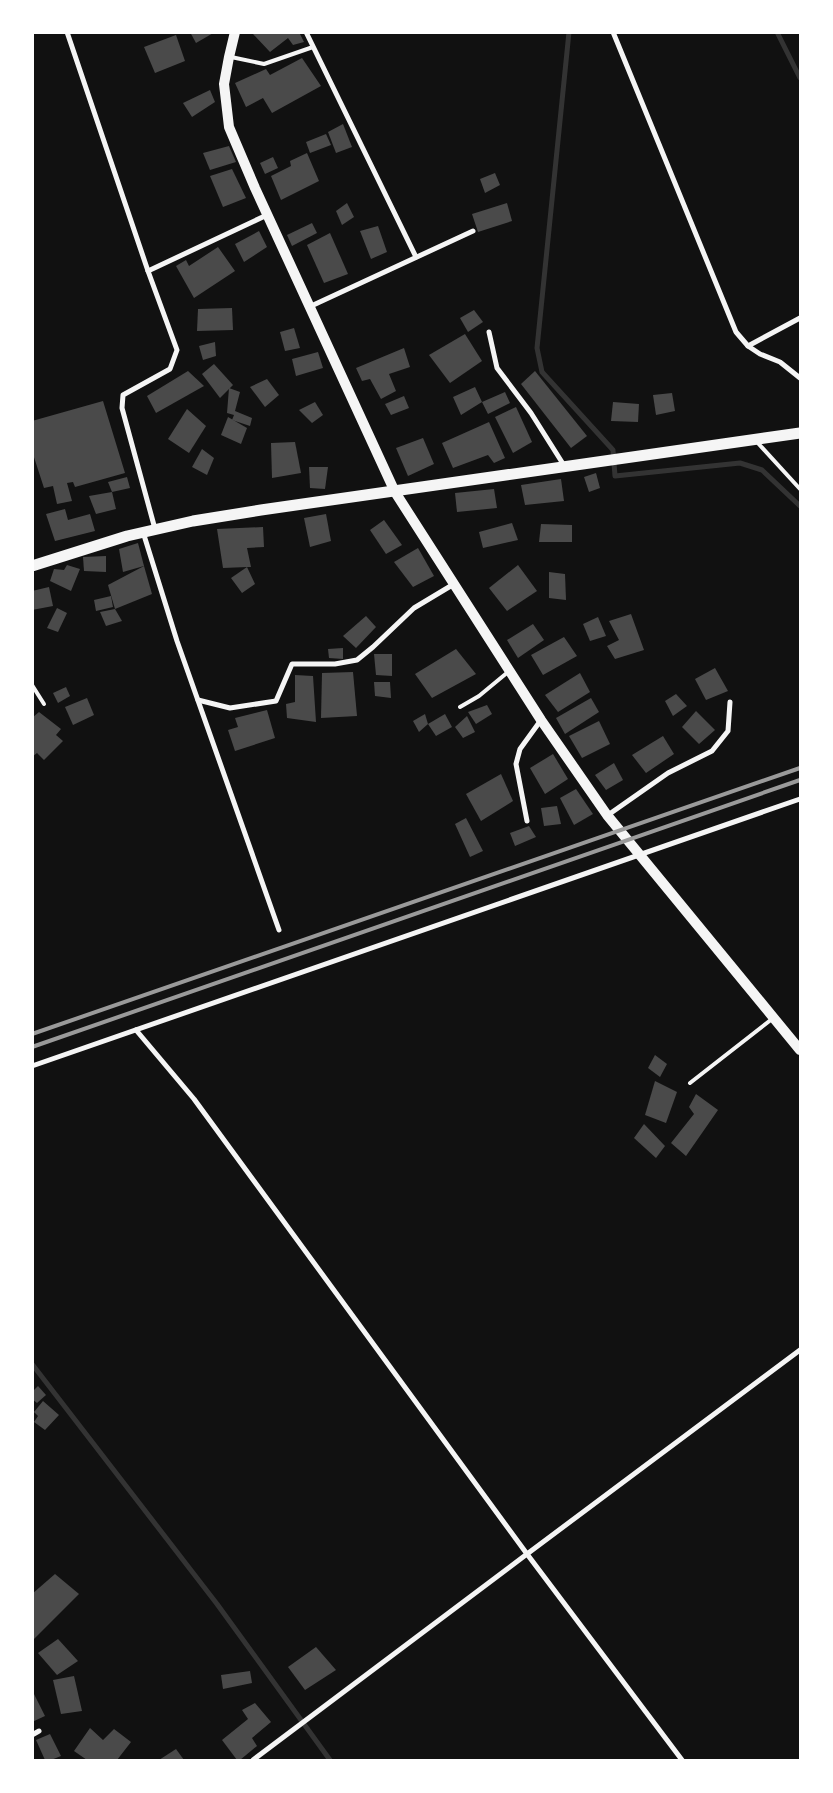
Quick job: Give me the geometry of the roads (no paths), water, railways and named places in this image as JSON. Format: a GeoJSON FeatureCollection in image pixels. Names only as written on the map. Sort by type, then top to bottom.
{"type":"FeatureCollection","features":[{"type":"Feature","properties":{"kind":"main road"},"geometry":{"type":"LineString","coordinates":[[235,32],[224,84],[229,128],[267,215],[395,492],[541,720],[607,815],[800,1050]]}},
{"type":"Feature","properties":{"kind":"main road"},"geometry":{"type":"LineString","coordinates":[[32,566],[96,544],[149,531],[261,510],[800,433]]}},
{"type":"Feature","properties":{"kind":"street"},"geometry":{"type":"LineString","coordinates":[[67,32],[177,350],[170,369],[123,396],[122,408],[149,531],[177,641],[279,930]]}},
{"type":"Feature","properties":{"kind":"street"},"geometry":{"type":"LineString","coordinates":[[306,32],[416,257]]}},
{"type":"Feature","properties":{"kind":"street"},"geometry":{"type":"LineString","coordinates":[[613,32],[736,332],[748,346],[760,354],[780,362],[800,378]]}},
{"type":"Feature","properties":{"kind":"street"},"geometry":{"type":"LineString","coordinates":[[148,270],[267,215]]}},
{"type":"Feature","properties":{"kind":"street"},"geometry":{"type":"LineString","coordinates":[[309,307],[473,231]]}},
{"type":"Feature","properties":{"kind":"street"},"geometry":{"type":"LineString","coordinates":[[748,346],[800,318]]}},
{"type":"Feature","properties":{"kind":"street"},"geometry":{"type":"LineString","coordinates":[[489,332],[497,368],[530,412],[565,467]]}},
{"type":"Feature","properties":{"kind":"street"},"geometry":{"type":"LineString","coordinates":[[198,700],[230,708],[276,701],[292,664],[335,664],[357,660],[373,648],[414,608],[454,584]]}},
{"type":"Feature","properties":{"kind":"street"},"geometry":{"type":"LineString","coordinates":[[607,815],[668,773],[712,751],[728,731],[730,702]]}},
{"type":"Feature","properties":{"kind":"street"},"geometry":{"type":"LineString","coordinates":[[526,821],[516,764],[520,749],[541,720]]}},
{"type":"Feature","properties":{"kind":"street"},"geometry":{"type":"LineString","coordinates":[[32,1066],[800,799]]}},
{"type":"Feature","properties":{"kind":"street"},"geometry":{"type":"LineString","coordinates":[[136,1030],[194,1099],[526,1554],[682,1760]]}},
{"type":"Feature","properties":{"kind":"street"},"geometry":{"type":"LineString","coordinates":[[253,1760],[800,1350]]}},
{"type":"Feature","properties":{"kind":"street"},"geometry":{"type":"LineString","coordinates":[[32,1735],[40,1731]]}},
{"type":"Feature","properties":{"kind":"lane"},"geometry":{"type":"LineString","coordinates":[[229,57],[264,64],[314,47]]}},
{"type":"Feature","properties":{"kind":"lane"},"geometry":{"type":"LineString","coordinates":[[754,440],[800,489]]}},
{"type":"Feature","properties":{"kind":"lane"},"geometry":{"type":"LineString","coordinates":[[460,707],[479,696],[510,671]]}},
{"type":"Feature","properties":{"kind":"lane"},"geometry":{"type":"LineString","coordinates":[[32,686],[44,704]]}},
{"type":"Feature","properties":{"kind":"lane"},"geometry":{"type":"LineString","coordinates":[[690,1083],[774,1017]]}},
{"type":"Feature","properties":{"kind":"waterway"},"geometry":{"type":"LineString","coordinates":[[569,32],[537,348],[542,372],[613,450],[615,476],[740,463],[762,470],[800,506]]}},
{"type":"Feature","properties":{"kind":"waterway"},"geometry":{"type":"LineString","coordinates":[[777,32],[800,78]]}},
{"type":"Feature","properties":{"kind":"waterway"},"geometry":{"type":"LineString","coordinates":[[32,1364],[217,1604],[330,1760]]}},
{"type":"Feature","properties":{"kind":"railway"},"geometry":{"type":"LineString","coordinates":[[32,1034],[800,768]]}},
{"type":"Feature","properties":{"kind":"railway"},"geometry":{"type":"LineString","coordinates":[[32,1047],[800,780]]}}]}
